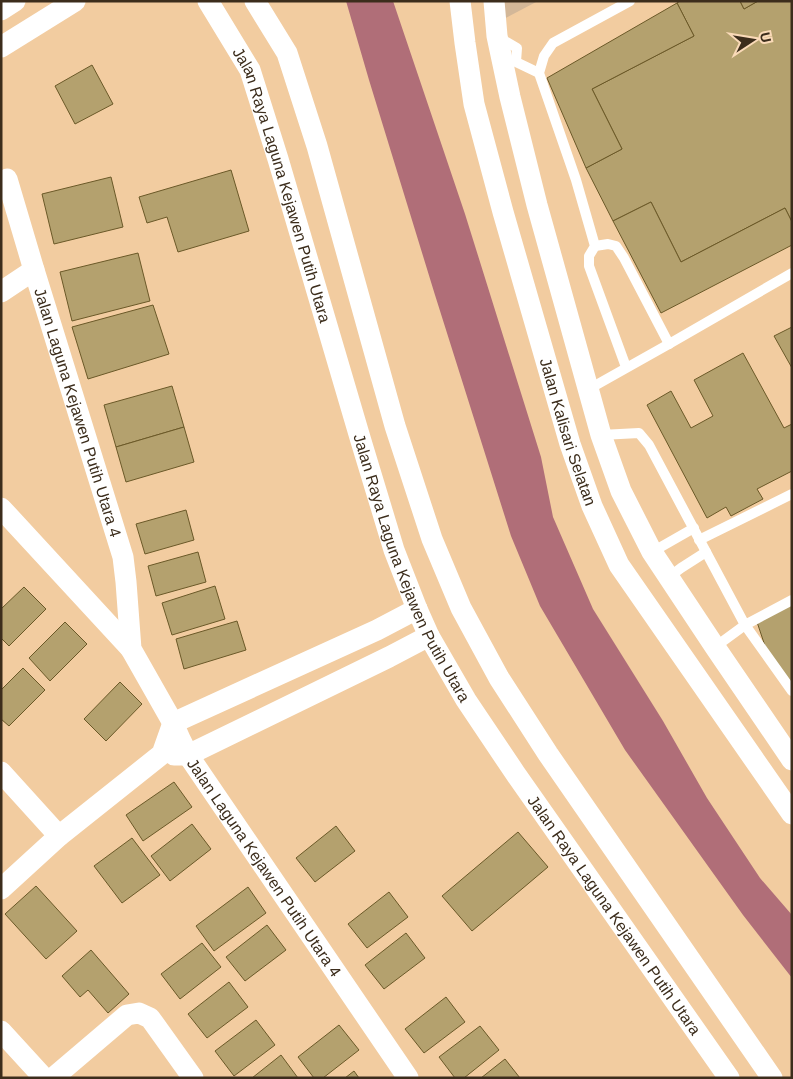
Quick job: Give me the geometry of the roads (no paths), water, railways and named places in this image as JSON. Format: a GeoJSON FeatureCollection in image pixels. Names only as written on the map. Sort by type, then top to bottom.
{"type":"FeatureCollection","features":[{"type":"Feature","properties":{"kind":"street"},"geometry":{"type":"LineString","coordinates":[[1,10],[15,1]]}},
{"type":"Feature","properties":{"kind":"street"},"geometry":{"type":"LineString","coordinates":[[1,47],[75,1]]}},
{"type":"Feature","properties":{"kind":"street","name":"Jalan Raya Laguna Kejawen Putih Utara"},"geometry":{"type":"LineString","coordinates":[[208,1],[250,70],[391,540],[429,636],[466,700],[514,774],[729,1078]]}},
{"type":"Feature","properties":{"kind":"street","name":"Jalan Raya Laguna Kejawen Putih Utara"},"geometry":{"type":"LineString","coordinates":[[255,1],[287,53],[317,146],[395,426],[432,539],[461,608],[499,678],[548,754],[772,1078]]}},
{"type":"Feature","properties":{"kind":"street","name":"Jalan Kalisari Selatan"},"geometry":{"type":"LineString","coordinates":[[460,1],[474,104],[570,444],[592,506],[619,565],[792,814]]}},
{"type":"Feature","properties":{"kind":"street","name":"Jalan Kalisari Selatan"},"geometry":{"type":"LineString","coordinates":[[494,1],[497,36],[535,196],[601,435],[621,491],[652,552],[792,760]]}},
{"type":"Feature","properties":{"kind":"street"},"geometry":{"type":"LineString","coordinates":[[465,43],[497,36]]}},
{"type":"Feature","properties":{"kind":"street","name":"Jalan Laguna Kejawen Putih Utara 4"},"geometry":{"type":"LineString","coordinates":[[7,179],[122,557],[126,582],[131,649]]}},
{"type":"Feature","properties":{"kind":"street"},"geometry":{"type":"LineString","coordinates":[[1,292],[34,270]]}},
{"type":"Feature","properties":{"kind":"street","name":"Jalan Laguna Kejawen Putih Utara 4"},"geometry":{"type":"LineString","coordinates":[[1,508],[131,649],[188,755],[408,1078]]}},
{"type":"Feature","properties":{"kind":"street"},"geometry":{"type":"LineString","coordinates":[[1,890],[59,836],[162,754],[173,724],[376,630],[417,609]]}},
{"type":"Feature","properties":{"kind":"street"},"geometry":{"type":"LineString","coordinates":[[162,754],[188,755],[429,636]]}},
{"type":"Feature","properties":{"kind":"street"},"geometry":{"type":"LineString","coordinates":[[1,772],[59,836]]}},
{"type":"Feature","properties":{"kind":"street"},"geometry":{"type":"LineString","coordinates":[[52,1078],[127,1014],[139,1013],[150,1018],[193,1078]]}},
{"type":"Feature","properties":{"kind":"street"},"geometry":{"type":"LineString","coordinates":[[1,1031],[44,1078]]}},
{"type":"Feature","properties":{"kind":"lane"},"geometry":{"type":"LineString","coordinates":[[626,368],[589,266],[589,256],[595,246],[576,180],[539,73],[544,56],[553,43],[630,1]]}},
{"type":"Feature","properties":{"kind":"lane"},"geometry":{"type":"LineString","coordinates":[[497,36],[517,48],[516,62],[539,73]]}},
{"type":"Feature","properties":{"kind":"lane"},"geometry":{"type":"LineString","coordinates":[[595,246],[608,244],[616,246],[669,344]]}},
{"type":"Feature","properties":{"kind":"lane"},"geometry":{"type":"LineString","coordinates":[[589,389],[792,273]]}},
{"type":"Feature","properties":{"kind":"lane"},"geometry":{"type":"LineString","coordinates":[[601,435],[639,433],[649,445],[745,625],[792,691]]}},
{"type":"Feature","properties":{"kind":"lane"},"geometry":{"type":"LineString","coordinates":[[700,540],[792,494]]}},
{"type":"Feature","properties":{"kind":"lane"},"geometry":{"type":"LineString","coordinates":[[652,552],[694,528]]}},
{"type":"Feature","properties":{"kind":"lane"},"geometry":{"type":"LineString","coordinates":[[669,577],[706,552]]}},
{"type":"Feature","properties":{"kind":"lane"},"geometry":{"type":"LineString","coordinates":[[715,647],[745,625],[792,600]]}}]}
